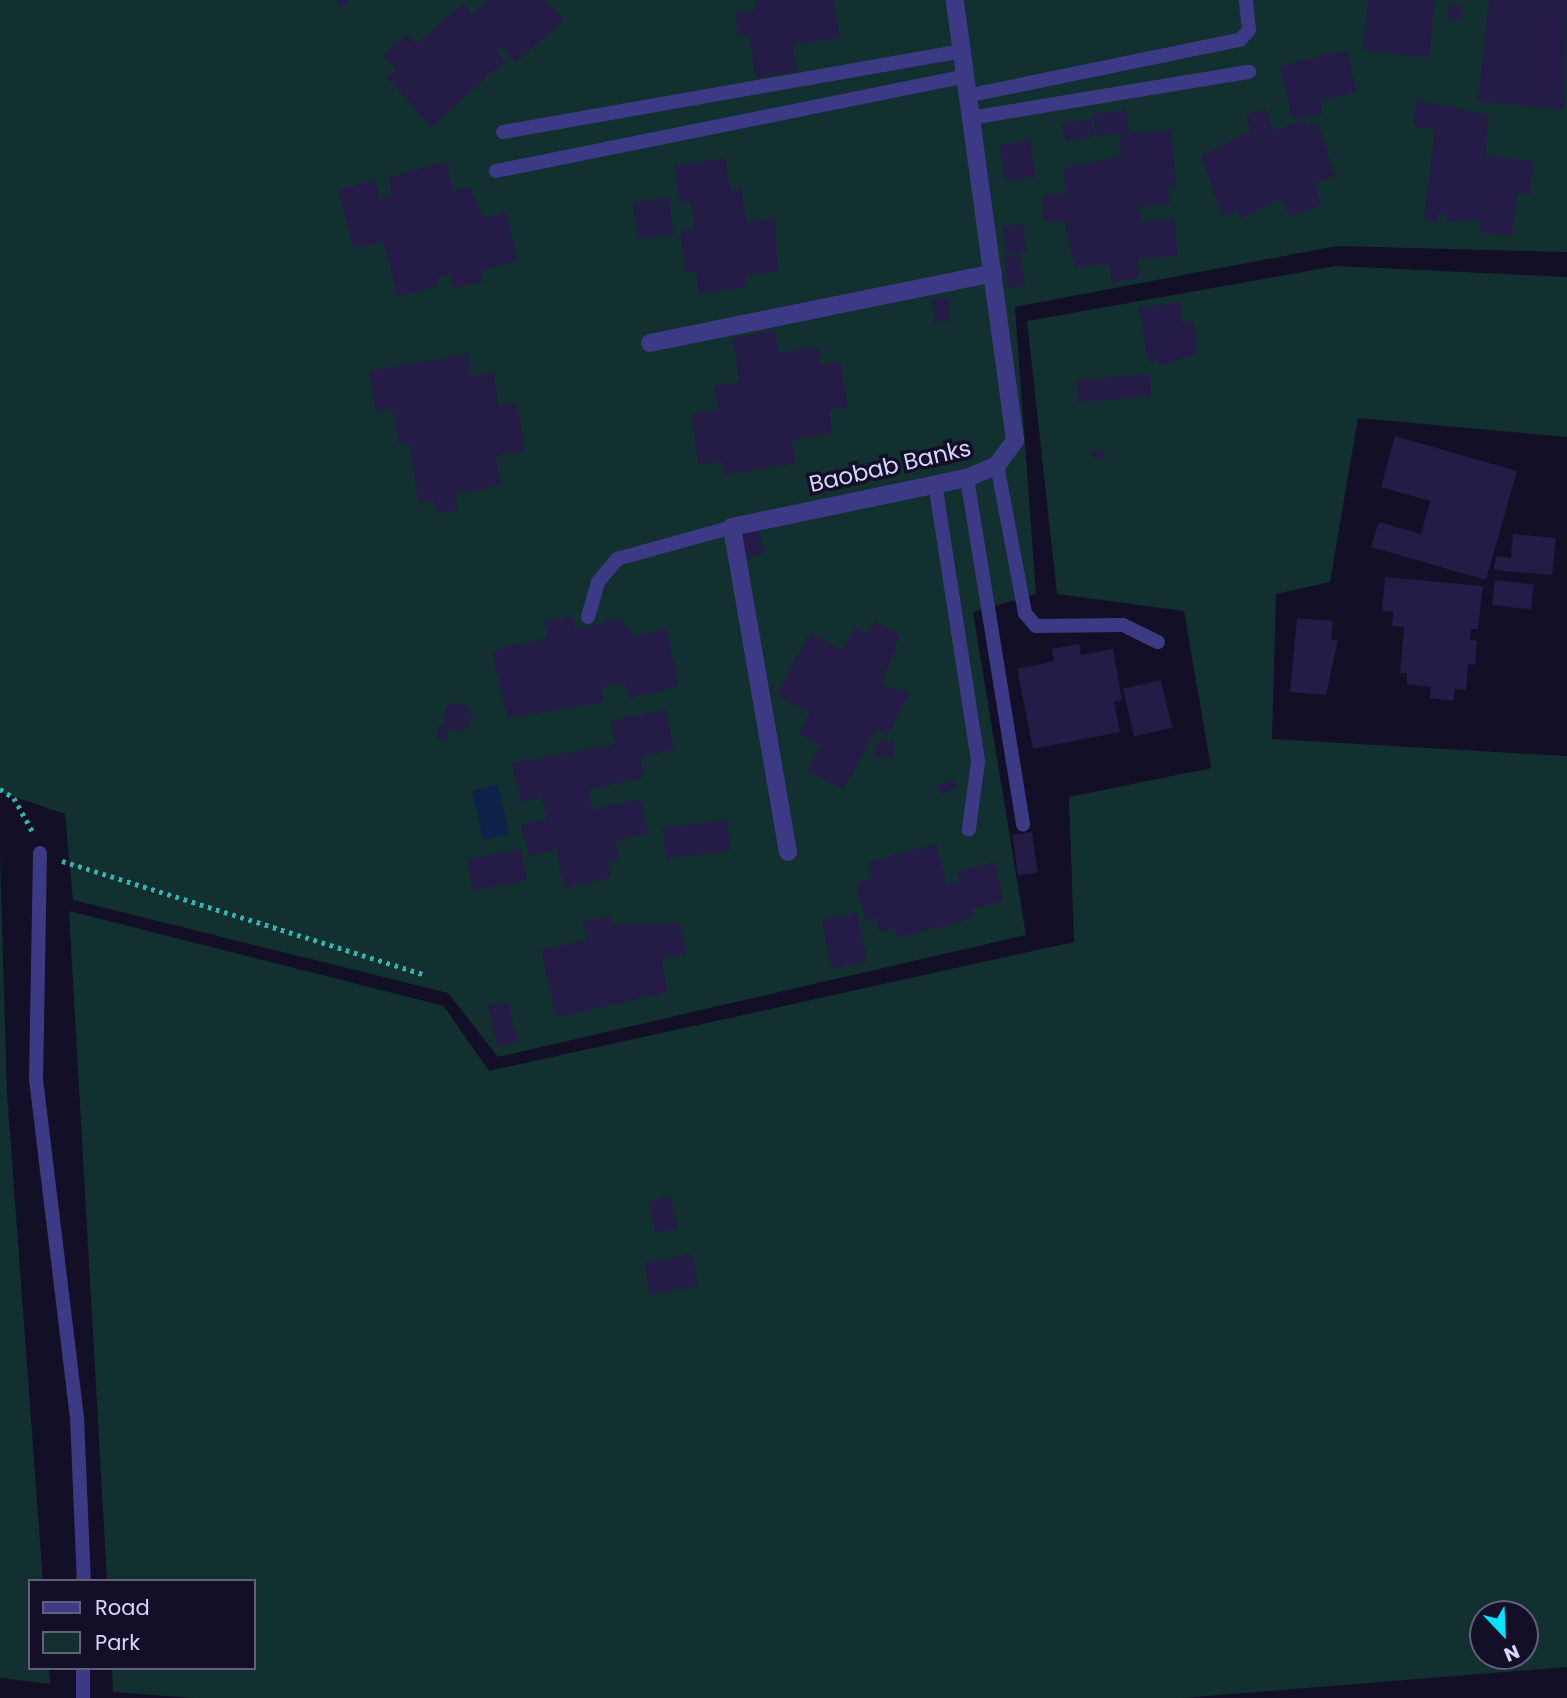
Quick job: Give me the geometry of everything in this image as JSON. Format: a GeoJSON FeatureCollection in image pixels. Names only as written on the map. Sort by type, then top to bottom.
{"type":"FeatureCollection","features":[{"type":"Feature","properties":{"kind":"street","name":"Baobab Banks"},"geometry":{"type":"LineString","coordinates":[[732,527],[935,482],[967,478],[997,465],[1015,440],[955,0]]}},
{"type":"Feature","properties":{"kind":"street"},"geometry":{"type":"LineString","coordinates":[[650,344],[993,272]]}},
{"type":"Feature","properties":{"kind":"street"},"geometry":{"type":"LineString","coordinates":[[732,527],[788,852]]}},
{"type":"Feature","properties":{"kind":"lane"},"geometry":{"type":"LineString","coordinates":[[966,96],[1240,40],[1248,30],[1246,0]]}},
{"type":"Feature","properties":{"kind":"lane"},"geometry":{"type":"LineString","coordinates":[[503,132],[961,51]]}},
{"type":"Feature","properties":{"kind":"lane"},"geometry":{"type":"LineString","coordinates":[[970,118],[1249,72]]}},
{"type":"Feature","properties":{"kind":"lane"},"geometry":{"type":"LineString","coordinates":[[496,171],[964,77]]}},
{"type":"Feature","properties":{"kind":"lane"},"geometry":{"type":"LineString","coordinates":[[997,465],[1025,613],[1036,626],[1123,625],[1158,642]]}},
{"type":"Feature","properties":{"kind":"lane"},"geometry":{"type":"LineString","coordinates":[[967,478],[1023,825]]}},
{"type":"Feature","properties":{"kind":"lane"},"geometry":{"type":"LineString","coordinates":[[935,482],[978,762],[969,829]]}},
{"type":"Feature","properties":{"kind":"lane"},"geometry":{"type":"LineString","coordinates":[[588,617],[598,582],[617,559],[732,527]]}},
{"type":"Feature","properties":{"kind":"lane"},"geometry":{"type":"LineString","coordinates":[[40,853],[36,1079],[77,1417],[84,1579]]}},
{"type":"Feature","properties":{"kind":"lane"},"geometry":{"type":"LineString","coordinates":[[83,1670],[83,1698]]}},
{"type":"Feature","properties":{"kind":"path"},"geometry":{"type":"LineString","coordinates":[[0,789],[14,798],[40,853],[425,975]]}},
{"type":"Feature","properties":{"kind":"green space"},"geometry":{"type":"Polygon","coordinates":[[[0,0],[1567,0],[1567,252],[1337,246],[1015,307],[1036,594],[973,612],[1026,935],[498,1057],[448,993],[73,900],[65,814],[0,792],[0,0]]]}},
{"type":"Feature","properties":{"kind":"green space"},"geometry":{"type":"Polygon","coordinates":[[[1336,266],[1567,277],[1567,437],[1358,418],[1330,582],[1276,594],[1272,739],[1567,756],[1567,1667],[1539,1669],[1539,1600],[1469,1600],[1469,1670],[1530,1670],[1183,1698],[194,1698],[113,1692],[112,1670],[256,1670],[256,1579],[107,1579],[69,911],[444,1006],[489,1071],[1074,942],[1069,797],[1211,768],[1184,611],[1057,594],[1027,321],[1336,266]]]}},
{"type":"Feature","properties":{"kind":"green space"},"geometry":{"type":"Polygon","coordinates":[[[0,855],[7,1093],[43,1579],[28,1579],[28,1670],[49,1670],[50,1684],[0,1678],[0,855]]]}},
{"type":"Feature","properties":{"kind":"water"},"geometry":{"type":"Polygon","coordinates":[[[498,785],[509,834],[483,840],[472,791],[498,785]]]}},
{"type":"Feature","properties":{"kind":"building"},"geometry":{"type":"Polygon","coordinates":[[[337,0],[346,0],[347,4],[338,6],[337,0]]]}},
{"type":"Feature","properties":{"kind":"building"},"geometry":{"type":"Polygon","coordinates":[[[489,0],[546,0],[564,20],[516,62],[501,46],[496,51],[505,61],[431,127],[387,77],[396,69],[383,55],[408,34],[417,44],[463,4],[472,15],[489,0]]]}},
{"type":"Feature","properties":{"kind":"building"},"geometry":{"type":"Polygon","coordinates":[[[755,0],[833,0],[840,37],[792,45],[797,71],[756,78],[748,35],[739,36],[735,14],[757,10],[755,0]]]}},
{"type":"Feature","properties":{"kind":"building"},"geometry":{"type":"Polygon","coordinates":[[[1368,0],[1435,0],[1429,58],[1363,50],[1368,0]]]}},
{"type":"Feature","properties":{"kind":"building"},"geometry":{"type":"Polygon","coordinates":[[[1489,0],[1567,0],[1564,110],[1478,101],[1489,0]]]}},
{"type":"Feature","properties":{"kind":"building"},"geometry":{"type":"Polygon","coordinates":[[[1455,4],[1461,6],[1461,18],[1455,20],[1449,18],[1447,12],[1449,6],[1455,4]]]}},
{"type":"Feature","properties":{"kind":"building"},"geometry":{"type":"Polygon","coordinates":[[[1347,50],[1357,92],[1320,100],[1322,113],[1293,120],[1280,66],[1347,50]]]}},
{"type":"Feature","properties":{"kind":"building"},"geometry":{"type":"Polygon","coordinates":[[[1416,100],[1489,115],[1485,156],[1534,161],[1529,195],[1517,193],[1512,236],[1480,232],[1481,220],[1447,222],[1448,215],[1438,214],[1437,222],[1424,220],[1435,129],[1413,126],[1416,100]]]}},
{"type":"Feature","properties":{"kind":"building"},"geometry":{"type":"Polygon","coordinates":[[[1266,109],[1273,131],[1305,120],[1307,126],[1317,123],[1335,176],[1314,183],[1321,205],[1289,216],[1282,198],[1241,218],[1238,210],[1222,216],[1201,155],[1251,131],[1246,115],[1266,109]]]}},
{"type":"Feature","properties":{"kind":"building"},"geometry":{"type":"Polygon","coordinates":[[[1126,110],[1129,132],[1096,136],[1093,115],[1126,110]]]}},
{"type":"Feature","properties":{"kind":"building"},"geometry":{"type":"Polygon","coordinates":[[[1091,119],[1094,137],[1065,141],[1062,124],[1091,119]]]}},
{"type":"Feature","properties":{"kind":"building"},"geometry":{"type":"Polygon","coordinates":[[[1171,130],[1176,186],[1168,187],[1170,204],[1138,207],[1140,222],[1174,218],[1178,256],[1138,259],[1139,278],[1111,282],[1110,264],[1075,267],[1064,220],[1045,222],[1042,196],[1066,193],[1063,168],[1121,156],[1119,135],[1171,130]]]}},
{"type":"Feature","properties":{"kind":"building"},"geometry":{"type":"Polygon","coordinates":[[[1030,140],[1036,177],[1005,181],[999,145],[1030,140]]]}},
{"type":"Feature","properties":{"kind":"building"},"geometry":{"type":"Polygon","coordinates":[[[725,158],[730,190],[741,189],[746,223],[775,218],[778,271],[745,276],[747,287],[699,294],[696,271],[686,273],[680,231],[695,229],[691,201],[680,202],[674,166],[725,158]]]}},
{"type":"Feature","properties":{"kind":"building"},"geometry":{"type":"Polygon","coordinates":[[[446,162],[453,191],[470,187],[484,218],[506,213],[518,261],[481,271],[483,281],[454,288],[450,275],[436,279],[438,286],[398,296],[383,241],[354,248],[338,190],[375,180],[380,199],[392,196],[388,177],[446,162]]]}},
{"type":"Feature","properties":{"kind":"building"},"geometry":{"type":"Polygon","coordinates":[[[668,197],[674,234],[638,239],[632,203],[668,197]]]}},
{"type":"Feature","properties":{"kind":"building"},"geometry":{"type":"Polygon","coordinates":[[[1023,224],[1027,252],[1006,255],[1002,227],[1023,224]]]}},
{"type":"Feature","properties":{"kind":"building"},"geometry":{"type":"Polygon","coordinates":[[[1021,255],[1025,286],[1008,288],[1004,257],[1021,255]]]}},
{"type":"Feature","properties":{"kind":"building"},"geometry":{"type":"Polygon","coordinates":[[[947,297],[950,321],[935,323],[932,299],[947,297]]]}},
{"type":"Feature","properties":{"kind":"building"},"geometry":{"type":"Polygon","coordinates":[[[1179,302],[1183,323],[1193,322],[1198,354],[1159,365],[1159,360],[1148,362],[1139,308],[1179,302]]]}},
{"type":"Feature","properties":{"kind":"building"},"geometry":{"type":"Polygon","coordinates":[[[775,330],[779,353],[817,346],[821,365],[840,362],[848,407],[829,410],[832,433],[792,440],[796,463],[725,475],[722,461],[699,465],[691,414],[718,410],[713,386],[740,382],[732,338],[775,330]]]}},
{"type":"Feature","properties":{"kind":"building"},"geometry":{"type":"Polygon","coordinates":[[[468,354],[471,376],[493,372],[499,406],[517,403],[525,451],[496,456],[500,485],[455,494],[458,510],[436,513],[434,500],[419,503],[409,442],[399,444],[393,409],[376,412],[369,371],[468,354]]]}},
{"type":"Feature","properties":{"kind":"building"},"geometry":{"type":"Polygon","coordinates":[[[1149,374],[1151,396],[1078,402],[1076,380],[1149,374]]]}},
{"type":"Feature","properties":{"kind":"building"},"geometry":{"type":"Polygon","coordinates":[[[1395,436],[1517,471],[1486,580],[1371,547],[1379,522],[1421,534],[1430,501],[1381,487],[1395,436]]]}},
{"type":"Feature","properties":{"kind":"building"},"geometry":{"type":"Polygon","coordinates":[[[1092,450],[1105,450],[1104,458],[1092,457],[1092,450]]]}},
{"type":"Feature","properties":{"kind":"building"},"geometry":{"type":"Polygon","coordinates":[[[758,526],[764,553],[743,558],[737,531],[758,526]]]}},
{"type":"Feature","properties":{"kind":"building"},"geometry":{"type":"Polygon","coordinates":[[[1513,534],[1556,538],[1552,575],[1494,570],[1496,556],[1511,558],[1513,534]]]}},
{"type":"Feature","properties":{"kind":"building"},"geometry":{"type":"Polygon","coordinates":[[[1385,577],[1483,586],[1478,629],[1471,629],[1470,640],[1477,641],[1475,665],[1468,664],[1466,690],[1455,689],[1453,701],[1430,698],[1431,687],[1407,684],[1407,673],[1400,673],[1404,627],[1392,626],[1393,612],[1382,611],[1385,577]]]}},
{"type":"Feature","properties":{"kind":"building"},"geometry":{"type":"Polygon","coordinates":[[[1495,580],[1534,585],[1531,610],[1492,605],[1495,580]]]}},
{"type":"Feature","properties":{"kind":"building"},"geometry":{"type":"Polygon","coordinates":[[[571,616],[575,629],[620,619],[634,636],[666,629],[679,686],[629,698],[625,683],[608,685],[601,687],[604,702],[507,718],[492,651],[548,638],[544,622],[571,616]]]}},
{"type":"Feature","properties":{"kind":"building"},"geometry":{"type":"Polygon","coordinates":[[[1297,618],[1333,621],[1331,640],[1338,640],[1326,695],[1290,692],[1297,618]]]}},
{"type":"Feature","properties":{"kind":"building"},"geometry":{"type":"Polygon","coordinates":[[[874,621],[900,635],[881,685],[910,693],[887,735],[876,729],[843,790],[807,770],[821,745],[799,733],[810,713],[776,695],[810,633],[842,650],[855,627],[867,634],[874,621]]]}},
{"type":"Feature","properties":{"kind":"building"},"geometry":{"type":"Polygon","coordinates":[[[1079,644],[1081,655],[1113,649],[1122,700],[1114,702],[1120,732],[1033,749],[1017,669],[1054,661],[1052,649],[1079,644]]]}},
{"type":"Feature","properties":{"kind":"building"},"geometry":{"type":"Polygon","coordinates":[[[1161,680],[1172,728],[1134,737],[1123,689],[1161,680]]]}},
{"type":"Feature","properties":{"kind":"building"},"geometry":{"type":"Polygon","coordinates":[[[457,703],[467,707],[471,717],[467,727],[457,731],[447,727],[443,717],[447,707],[457,703]]]}},
{"type":"Feature","properties":{"kind":"building"},"geometry":{"type":"Polygon","coordinates":[[[665,709],[674,749],[640,757],[644,777],[588,790],[592,810],[640,799],[648,833],[615,841],[619,860],[608,863],[611,877],[564,888],[556,849],[529,856],[521,825],[547,819],[542,797],[521,803],[512,763],[616,744],[611,721],[665,709]]]}},
{"type":"Feature","properties":{"kind":"building"},"geometry":{"type":"Polygon","coordinates":[[[446,725],[448,739],[438,740],[436,726],[446,725]]]}},
{"type":"Feature","properties":{"kind":"building"},"geometry":{"type":"Polygon","coordinates":[[[893,741],[894,757],[876,758],[875,742],[893,741]]]}},
{"type":"Feature","properties":{"kind":"building"},"geometry":{"type":"Polygon","coordinates":[[[954,779],[957,787],[939,794],[936,786],[954,779]]]}},
{"type":"Feature","properties":{"kind":"building"},"geometry":{"type":"Polygon","coordinates":[[[727,820],[731,851],[666,859],[662,828],[727,820]]]}},
{"type":"Feature","properties":{"kind":"building"},"geometry":{"type":"Polygon","coordinates":[[[1032,832],[1038,873],[1018,875],[1012,835],[1032,832]]]}},
{"type":"Feature","properties":{"kind":"building"},"geometry":{"type":"Polygon","coordinates":[[[936,844],[947,885],[960,882],[957,872],[994,862],[1004,901],[972,909],[974,918],[898,938],[895,928],[879,932],[875,918],[865,920],[856,883],[872,879],[868,862],[936,844]]]}},
{"type":"Feature","properties":{"kind":"building"},"geometry":{"type":"Polygon","coordinates":[[[521,849],[527,880],[473,891],[467,859],[521,849]]]}},
{"type":"Feature","properties":{"kind":"building"},"geometry":{"type":"Polygon","coordinates":[[[857,913],[867,961],[832,968],[822,920],[857,913]]]}},
{"type":"Feature","properties":{"kind":"building"},"geometry":{"type":"Polygon","coordinates":[[[610,916],[612,925],[679,923],[686,954],[661,959],[668,992],[556,1017],[541,950],[587,940],[583,922],[610,916]]]}},
{"type":"Feature","properties":{"kind":"building"},"geometry":{"type":"Polygon","coordinates":[[[507,1001],[518,1042],[499,1047],[488,1006],[507,1001]]]}},
{"type":"Feature","properties":{"kind":"building"},"geometry":{"type":"Polygon","coordinates":[[[671,1196],[678,1228],[655,1233],[649,1201],[671,1196]]]}},
{"type":"Feature","properties":{"kind":"building"},"geometry":{"type":"Polygon","coordinates":[[[692,1254],[698,1285],[650,1295],[644,1263],[692,1254]]]}}]}
